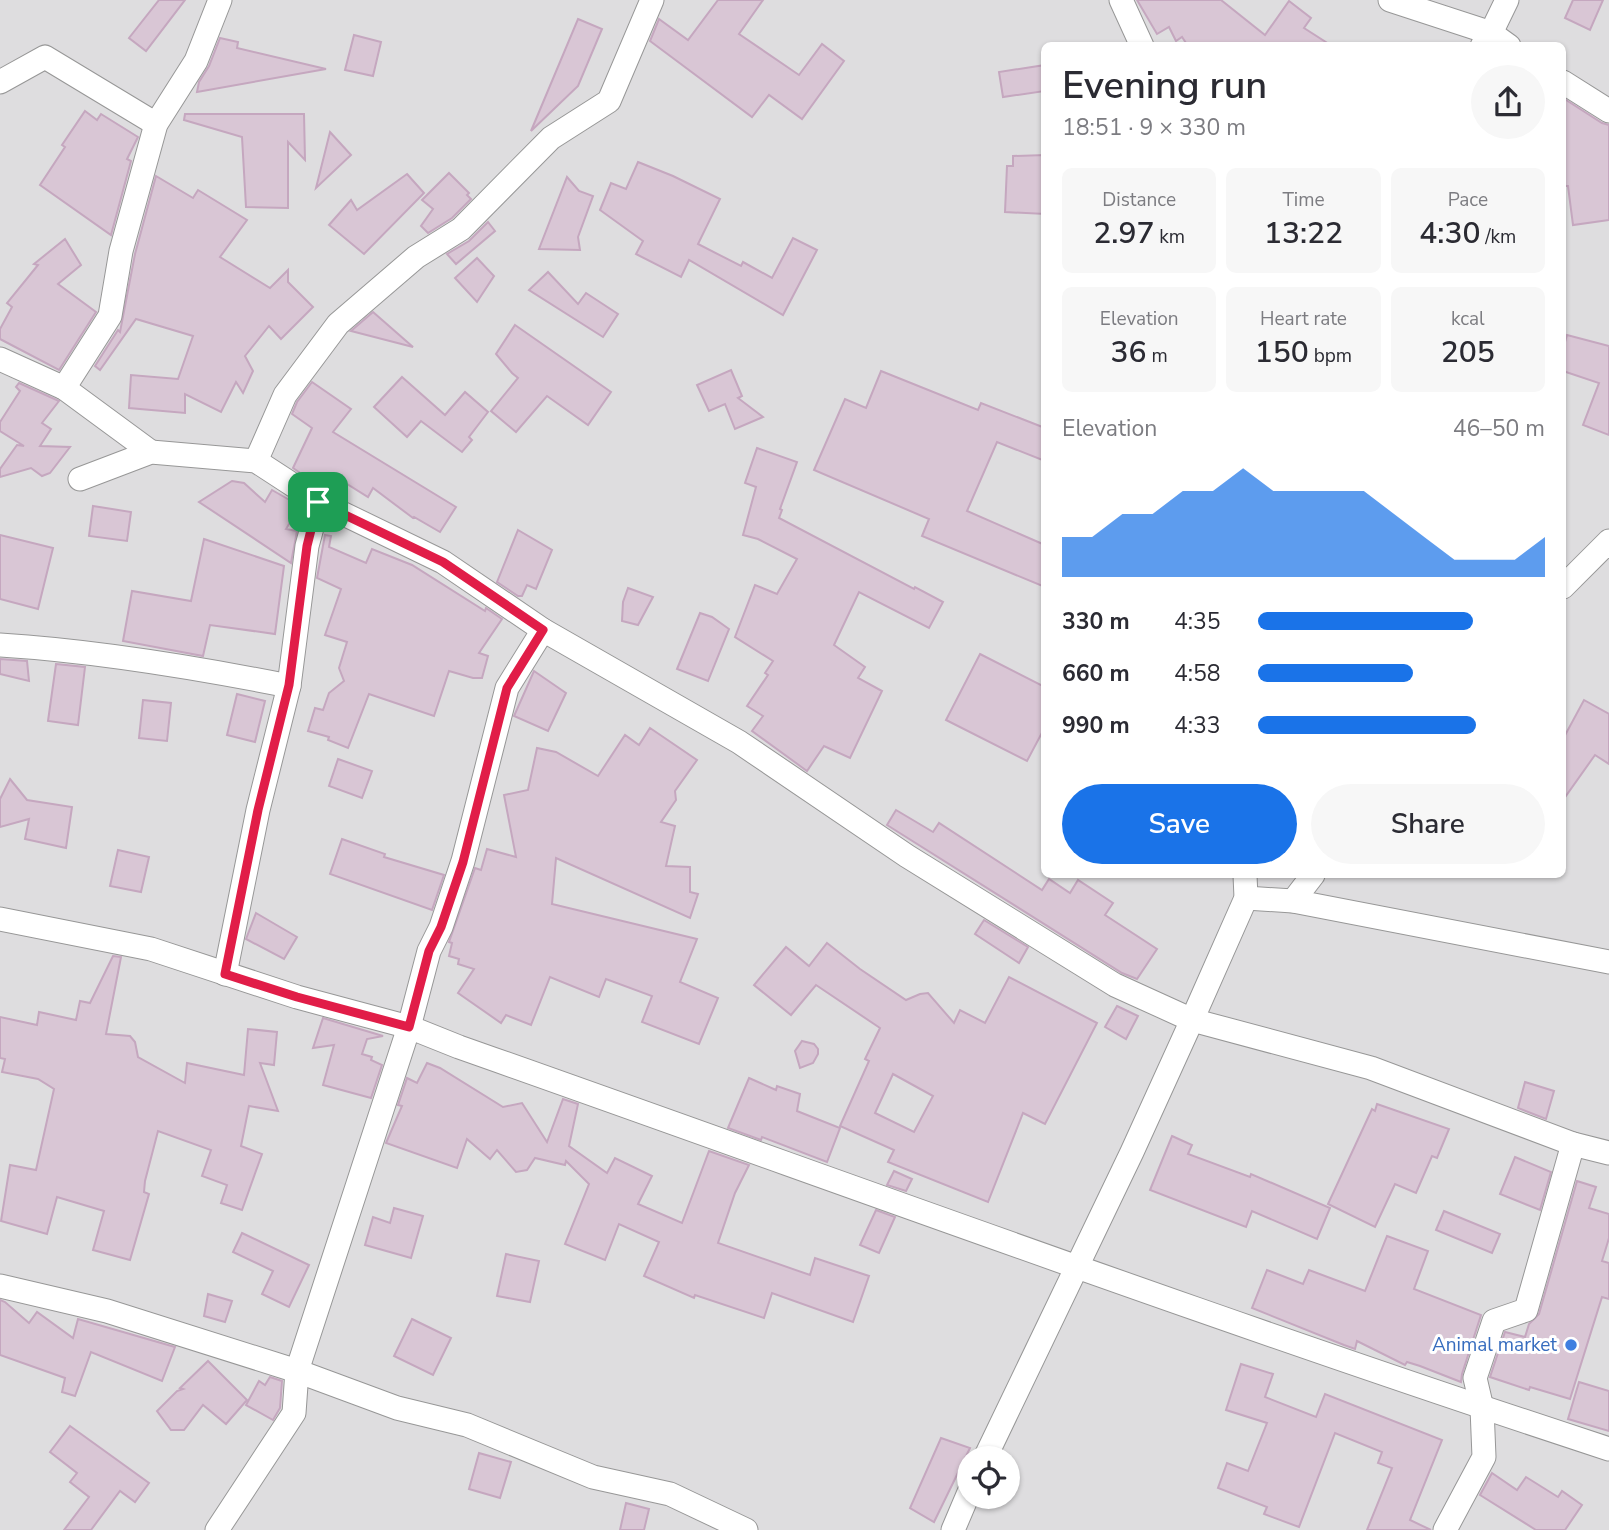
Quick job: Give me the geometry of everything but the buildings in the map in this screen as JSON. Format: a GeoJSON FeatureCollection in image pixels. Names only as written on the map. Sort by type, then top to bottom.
{"type":"FeatureCollection","features":[{"type":"Feature","properties":{"kind":"street"},"geometry":{"type":"LineString","coordinates":[[64,388],[110,316],[121,251],[156,124],[196,61],[220,0]]}},
{"type":"Feature","properties":{"kind":"street"},"geometry":{"type":"LineString","coordinates":[[256,461],[285,395],[338,324],[416,257],[461,229],[551,138],[609,101],[652,0]]}},
{"type":"Feature","properties":{"kind":"street"},"geometry":{"type":"LineString","coordinates":[[1121,0],[1141,42]]}},
{"type":"Feature","properties":{"kind":"street"},"geometry":{"type":"LineString","coordinates":[[1390,0],[1494,41],[1507,0]]}},
{"type":"Feature","properties":{"kind":"street"},"geometry":{"type":"LineString","coordinates":[[0,82],[45,57],[156,124]]}},
{"type":"Feature","properties":{"kind":"street"},"geometry":{"type":"LineString","coordinates":[[1566,84],[1609,111]]}},
{"type":"Feature","properties":{"kind":"street"},"geometry":{"type":"LineString","coordinates":[[0,359],[64,388],[150,452]]}},
{"type":"Feature","properties":{"kind":"street"},"geometry":{"type":"LineString","coordinates":[[80,479],[150,452],[256,461],[318,502],[443,562],[543,630],[739,742],[907,856],[1115,985],[1192,1020],[1371,1068],[1573,1144],[1609,1153]]}},
{"type":"Feature","properties":{"kind":"street"},"geometry":{"type":"LineString","coordinates":[[225,974],[258,810],[289,685],[307,546],[318,502]]}},
{"type":"Feature","properties":{"kind":"street"},"geometry":{"type":"LineString","coordinates":[[1566,584],[1609,541]]}},
{"type":"Feature","properties":{"kind":"street"},"geometry":{"type":"LineString","coordinates":[[217,1530],[294,1413],[297,1371],[409,1027],[429,951],[441,927],[463,862],[507,688],[543,630]]}},
{"type":"Feature","properties":{"kind":"street"},"geometry":{"type":"LineString","coordinates":[[0,645],[61,649],[198,668],[289,685]]}},
{"type":"Feature","properties":{"kind":"street"},"geometry":{"type":"LineString","coordinates":[[1293,901],[1311,878]]}},
{"type":"Feature","properties":{"kind":"street"},"geometry":{"type":"LineString","coordinates":[[991,1446],[1132,1152],[1192,1020],[1245,886],[1293,901],[1609,962]]}},
{"type":"Feature","properties":{"kind":"street"},"geometry":{"type":"LineString","coordinates":[[0,919],[151,950],[297,997],[409,1027],[1077,1266],[1609,1450]]}},
{"type":"Feature","properties":{"kind":"street"},"geometry":{"type":"LineString","coordinates":[[1445,1530],[1484,1457],[1482,1408],[1475,1378],[1494,1321],[1526,1310],[1573,1144]]}},
{"type":"Feature","properties":{"kind":"street"},"geometry":{"type":"LineString","coordinates":[[0,1286],[107,1311],[297,1371],[397,1408],[467,1425],[593,1477],[670,1494],[746,1530]]}},
{"type":"Feature","properties":{"kind":"street"},"geometry":{"type":"LineString","coordinates":[[953,1530],[962,1509]]}},
{"type":"Feature","properties":{"kind":"shaded area"},"geometry":{"type":"Polygon","coordinates":[[[0,0],[1609,0],[1609,1530],[0,1530],[0,0]]]}},
{"type":"Feature","properties":{"kind":"place","name":"Animal market"},"geometry":{"type":"Point","coordinates":[1571,1345]}},
{"type":"Feature","properties":{"kind":"route"},"geometry":{"type":"LineString","coordinates":[[318,502],[443,562],[543,630],[507,688],[463,862],[441,927],[429,951],[409,1027],[297,997],[225,974],[258,810],[289,685],[307,546],[318,502]]}}]}
